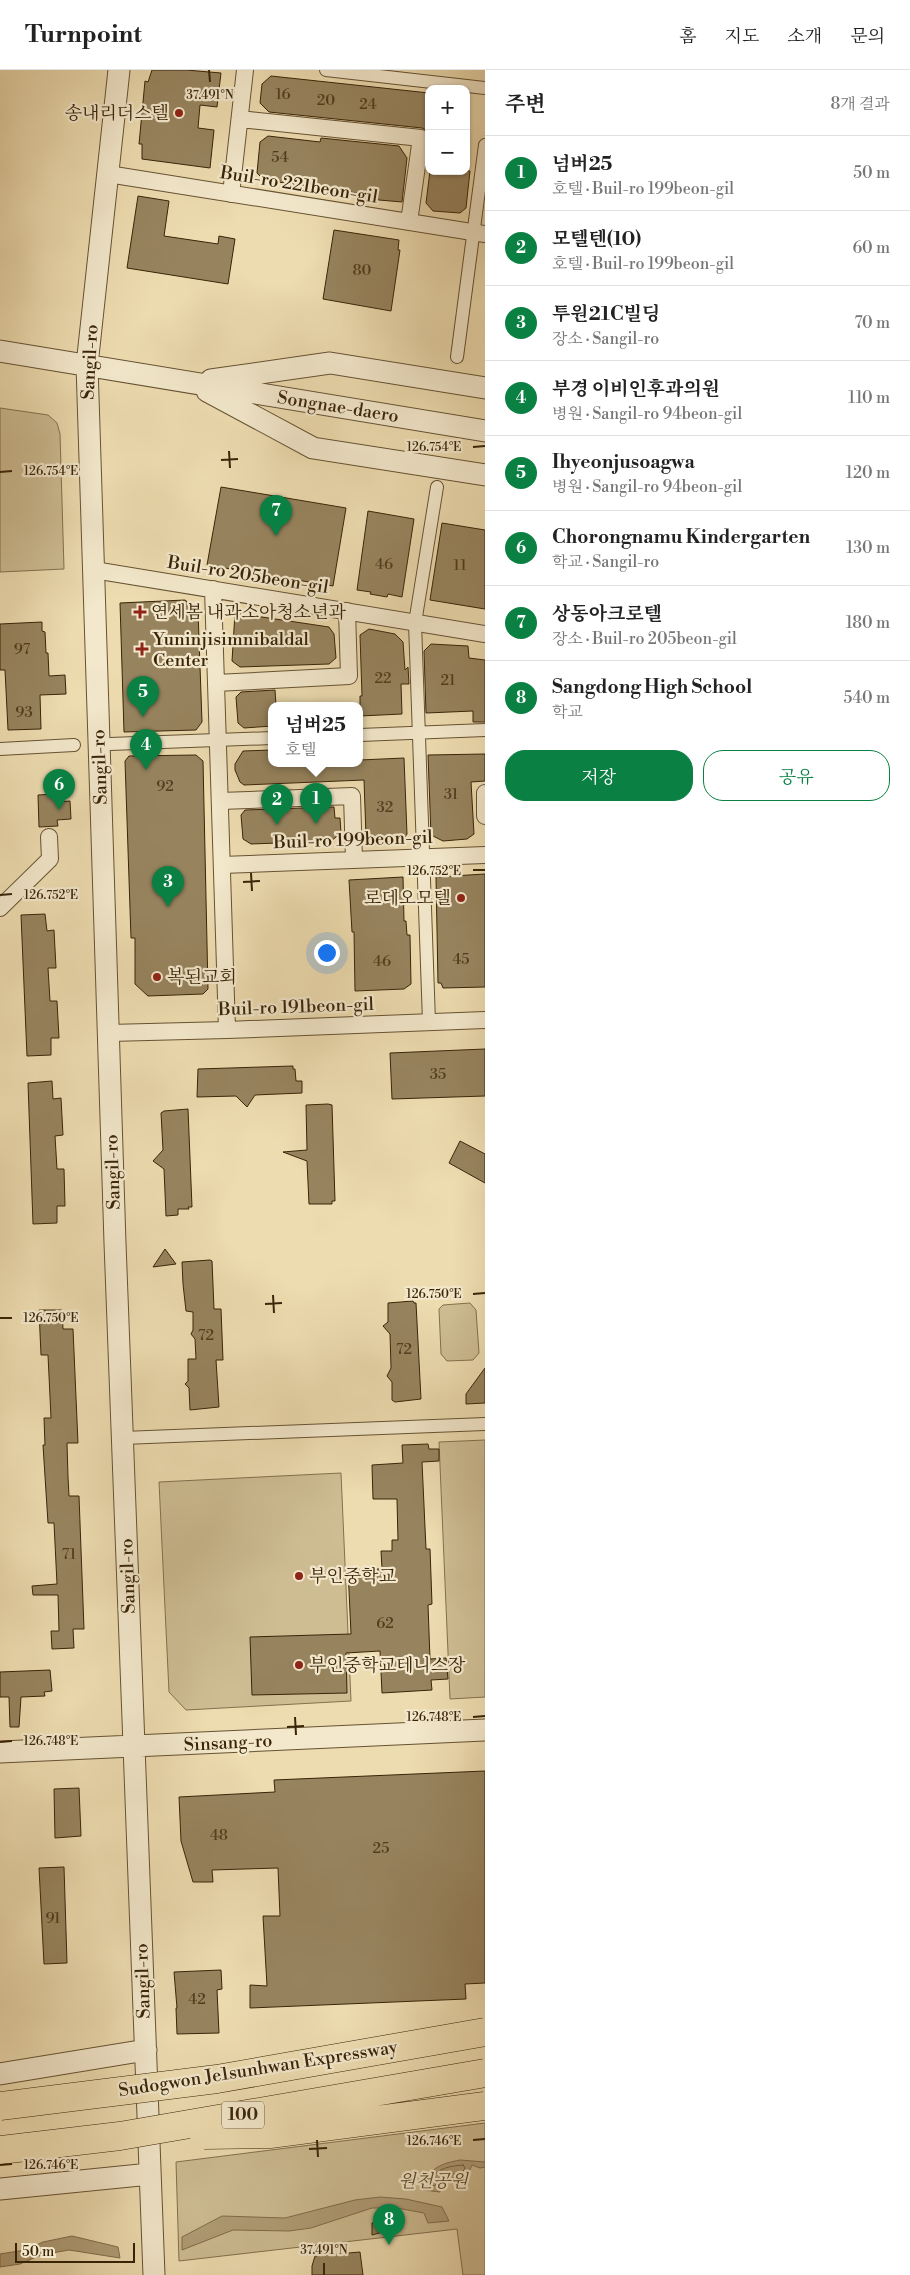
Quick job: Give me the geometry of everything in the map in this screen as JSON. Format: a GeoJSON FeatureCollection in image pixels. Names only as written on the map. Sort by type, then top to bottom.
{"type":"FeatureCollection","features":[{"type":"Feature","properties":{"kind":"highway","name":"Sudogwon Je1sunhwan Expressway"},"geometry":{"type":"LineString","coordinates":[[0,2106],[217,2080],[485,2032]]}},
{"type":"Feature","properties":{"kind":"highway","name":"100"},"geometry":{"type":"LineString","coordinates":[[0,2150],[120,2136],[485,2073]]}},
{"type":"Feature","properties":{"kind":"highway"},"geometry":{"type":"LineString","coordinates":[[120,2136],[270,2134],[485,2106]]}},
{"type":"Feature","properties":{"kind":"street","name":"Sangil-ro"},"geometry":{"type":"LineString","coordinates":[[119,70],[87,365],[122,1438],[154,2275]]}},
{"type":"Feature","properties":{"kind":"street"},"geometry":{"type":"LineString","coordinates":[[230,194],[245,70]]}},
{"type":"Feature","properties":{"kind":"street"},"geometry":{"type":"LineString","coordinates":[[326,70],[485,88]]}},
{"type":"Feature","properties":{"kind":"street"},"geometry":{"type":"LineString","coordinates":[[240,118],[422,138],[409,222]]}},
{"type":"Feature","properties":{"kind":"street"},"geometry":{"type":"LineString","coordinates":[[457,357],[480,233],[485,145]]}},
{"type":"Feature","properties":{"kind":"street","name":"Buil-ro 221beon-gil"},"geometry":{"type":"LineString","coordinates":[[108,174],[480,233]]}},
{"type":"Feature","properties":{"kind":"street","name":"Songnae-daero"},"geometry":{"type":"LineString","coordinates":[[0,351],[485,431]]}},
{"type":"Feature","properties":{"kind":"street","name":"Songnae-daero"},"geometry":{"type":"LineString","coordinates":[[191,383],[330,363],[485,388]]}},
{"type":"Feature","properties":{"kind":"street","name":"Songnae-daero"},"geometry":{"type":"LineString","coordinates":[[191,383],[313,448],[485,475]]}},
{"type":"Feature","properties":{"kind":"street"},"geometry":{"type":"LineString","coordinates":[[429,1022],[415,623],[437,487]]}},
{"type":"Feature","properties":{"kind":"street","name":"Buil-ro 205beon-gil"},"geometry":{"type":"LineString","coordinates":[[94,570],[485,634]]}},
{"type":"Feature","properties":{"kind":"street"},"geometry":{"type":"LineString","coordinates":[[213,589],[227,1030]]}},
{"type":"Feature","properties":{"kind":"street"},"geometry":{"type":"LineString","coordinates":[[216,683],[349,676],[347,611]]}},
{"type":"Feature","properties":{"kind":"street"},"geometry":{"type":"LineString","coordinates":[[363,735],[485,730]]}},
{"type":"Feature","properties":{"kind":"street"},"geometry":{"type":"LineString","coordinates":[[110,744],[268,738]]}},
{"type":"Feature","properties":{"kind":"street"},"geometry":{"type":"LineString","coordinates":[[0,749],[74,745]]}},
{"type":"Feature","properties":{"kind":"street"},"geometry":{"type":"LineString","coordinates":[[485,793],[485,816]]}},
{"type":"Feature","properties":{"kind":"street"},"geometry":{"type":"LineString","coordinates":[[220,801],[352,796],[354,860]]}},
{"type":"Feature","properties":{"kind":"street"},"geometry":{"type":"LineString","coordinates":[[0,908],[50,859],[49,836]]}},
{"type":"Feature","properties":{"kind":"street","name":"Buil-ro 199beon-gil"},"geometry":{"type":"LineString","coordinates":[[222,865],[485,855]]}},
{"type":"Feature","properties":{"kind":"street","name":"Buil-ro 191beon-gil"},"geometry":{"type":"LineString","coordinates":[[109,1032],[227,1030],[485,1020]]}},
{"type":"Feature","properties":{"kind":"street"},"geometry":{"type":"LineString","coordinates":[[122,1438],[485,1424]]}},
{"type":"Feature","properties":{"kind":"street","name":"Sinsang-ro"},"geometry":{"type":"LineString","coordinates":[[0,1752],[485,1730]]}},
{"type":"Feature","properties":{"kind":"street"},"geometry":{"type":"LineString","coordinates":[[0,2074],[146,2050]]}},
{"type":"Feature","properties":{"kind":"street"},"geometry":{"type":"LineString","coordinates":[[0,2189],[150,2174]]}},
{"type":"Feature","properties":{"kind":"green space"},"geometry":{"type":"Polygon","coordinates":[[[0,408],[48,415],[57,423],[60,434],[64,569],[0,572],[0,408]]]}},
{"type":"Feature","properties":{"kind":"green space"},"geometry":{"type":"Polygon","coordinates":[[[470,1303],[476,1310],[479,1353],[473,1360],[447,1361],[441,1354],[439,1309],[443,1305],[470,1303]]]}},
{"type":"Feature","properties":{"kind":"green space"},"geometry":{"type":"Polygon","coordinates":[[[485,1440],[485,1697],[450,1699],[439,1442],[485,1440]]]}},
{"type":"Feature","properties":{"kind":"green space"},"geometry":{"type":"Polygon","coordinates":[[[341,1473],[351,1701],[186,1710],[169,1692],[159,1482],[341,1473]]]}},
{"type":"Feature","properties":{"kind":"green space","name":"원천공원"},"geometry":{"type":"Polygon","coordinates":[[[485,2123],[485,2275],[463,2275],[457,2229],[179,2261],[176,2162],[485,2123]]]}},
{"type":"Feature","properties":{"kind":"water"},"geometry":{"type":"Polygon","coordinates":[[[460,2160],[485,2162],[485,2167],[480,2168],[472,2165],[466,2178],[453,2178],[442,2183],[440,2192],[423,2190],[428,2177],[436,2168],[446,2163],[460,2160]]]}},
{"type":"Feature","properties":{"kind":"water"},"geometry":{"type":"Polygon","coordinates":[[[380,2197],[406,2199],[442,2207],[449,2221],[428,2223],[424,2213],[397,2208],[372,2208],[311,2228],[289,2231],[233,2230],[182,2250],[182,2237],[222,2216],[285,2218],[355,2200],[380,2197]]]}},
{"type":"Feature","properties":{"kind":"water"},"geometry":{"type":"Polygon","coordinates":[[[72,2236],[118,2247],[120,2258],[69,2250],[41,2255],[20,2264],[0,2267],[0,2254],[25,2250],[43,2242],[72,2236]]]}},
{"type":"Feature","properties":{"kind":"building","name":"송내리더스텔"},"geometry":{"type":"Polygon","coordinates":[[[152,70],[221,73],[217,107],[200,105],[198,128],[214,130],[210,168],[142,159],[142,144],[139,144],[145,81],[148,82],[152,70]]]}},
{"type":"Feature","properties":{"kind":"building"},"geometry":{"type":"Polygon","coordinates":[[[271,76],[425,93],[425,129],[269,112],[260,103],[262,84],[271,76]]]}},
{"type":"Feature","properties":{"kind":"building"},"geometry":{"type":"Polygon","coordinates":[[[268,136],[320,142],[321,138],[399,146],[407,158],[402,202],[356,198],[357,193],[264,180],[257,173],[260,142],[268,136]]]}},
{"type":"Feature","properties":{"kind":"building"},"geometry":{"type":"Polygon","coordinates":[[[430,175],[470,175],[466,208],[460,213],[433,211],[426,203],[430,175]]]}},
{"type":"Feature","properties":{"kind":"building"},"geometry":{"type":"Polygon","coordinates":[[[138,196],[169,201],[164,236],[218,244],[219,236],[235,239],[228,284],[127,268],[138,196]]]}},
{"type":"Feature","properties":{"kind":"building"},"geometry":{"type":"Polygon","coordinates":[[[334,230],[399,240],[398,250],[400,250],[391,311],[323,299],[334,230]]]}},
{"type":"Feature","properties":{"kind":"building"},"geometry":{"type":"Polygon","coordinates":[[[221,487],[346,508],[333,586],[207,565],[221,487]]]}},
{"type":"Feature","properties":{"kind":"building"},"geometry":{"type":"Polygon","coordinates":[[[368,511],[414,519],[402,597],[388,594],[387,597],[357,590],[368,511]]]}},
{"type":"Feature","properties":{"kind":"building"},"geometry":{"type":"Polygon","coordinates":[[[442,523],[485,530],[485,609],[430,600],[442,523]]]}},
{"type":"Feature","properties":{"kind":"building"},"geometry":{"type":"Polygon","coordinates":[[[185,600],[198,611],[202,722],[196,730],[124,732],[120,603],[185,600]]]}},
{"type":"Feature","properties":{"kind":"building"},"geometry":{"type":"Polygon","coordinates":[[[235,613],[329,627],[334,634],[336,658],[329,664],[240,667],[232,661],[235,613]]]}},
{"type":"Feature","properties":{"kind":"building"},"geometry":{"type":"Polygon","coordinates":[[[42,622],[42,631],[45,632],[46,653],[48,653],[49,676],[65,675],[66,694],[40,695],[41,729],[8,730],[5,670],[0,670],[0,624],[42,622]]]}},
{"type":"Feature","properties":{"kind":"building"},"geometry":{"type":"Polygon","coordinates":[[[369,629],[395,634],[403,642],[405,670],[408,667],[409,684],[401,684],[402,714],[363,716],[363,702],[360,702],[360,696],[362,696],[360,635],[369,629]]]}},
{"type":"Feature","properties":{"kind":"building"},"geometry":{"type":"Polygon","coordinates":[[[431,644],[468,646],[469,658],[485,660],[485,722],[473,722],[473,711],[426,713],[424,651],[431,644]]]}},
{"type":"Feature","properties":{"kind":"building"},"geometry":{"type":"Polygon","coordinates":[[[275,690],[276,702],[268,702],[268,726],[244,728],[238,723],[236,697],[241,692],[275,690]]]}},
{"type":"Feature","properties":{"kind":"building"},"geometry":{"type":"Polygon","coordinates":[[[268,750],[268,767],[363,767],[363,760],[404,758],[407,834],[401,843],[376,845],[366,836],[364,780],[244,785],[240,782],[235,770],[235,764],[243,751],[268,750]]]}},
{"type":"Feature","properties":{"kind":"building"},"geometry":{"type":"Polygon","coordinates":[[[485,754],[485,781],[471,782],[474,834],[467,839],[443,841],[431,835],[428,755],[485,754]]]}},
{"type":"Feature","properties":{"kind":"building"},"geometry":{"type":"Polygon","coordinates":[[[196,755],[203,761],[208,989],[203,994],[148,996],[135,984],[135,938],[131,938],[125,761],[129,756],[196,755]]]}},
{"type":"Feature","properties":{"kind":"building"},"geometry":{"type":"Polygon","coordinates":[[[56,794],[57,802],[70,801],[71,819],[57,820],[58,826],[39,827],[38,795],[56,794]]]}},
{"type":"Feature","properties":{"kind":"building"},"geometry":{"type":"Polygon","coordinates":[[[334,807],[335,818],[340,818],[341,833],[331,841],[251,844],[243,839],[241,815],[245,810],[334,807]]]}},
{"type":"Feature","properties":{"kind":"building"},"geometry":{"type":"Polygon","coordinates":[[[485,874],[485,987],[443,988],[441,983],[438,983],[436,877],[485,874]]]}},
{"type":"Feature","properties":{"kind":"building"},"geometry":{"type":"Polygon","coordinates":[[[403,877],[404,921],[406,921],[407,935],[410,935],[411,984],[404,989],[355,991],[354,932],[352,932],[349,880],[403,877]]]}},
{"type":"Feature","properties":{"kind":"building"},"geometry":{"type":"Polygon","coordinates":[[[45,914],[47,931],[54,930],[56,968],[48,968],[50,1001],[57,1001],[59,1038],[51,1038],[51,1055],[27,1056],[21,915],[45,914]]]}},
{"type":"Feature","properties":{"kind":"building"},"geometry":{"type":"Polygon","coordinates":[[[485,1049],[485,1096],[392,1099],[390,1053],[485,1049]]]}},
{"type":"Feature","properties":{"kind":"building"},"geometry":{"type":"Polygon","coordinates":[[[293,1066],[296,1081],[302,1081],[302,1093],[255,1095],[247,1107],[236,1096],[197,1097],[198,1069],[293,1066]]]}},
{"type":"Feature","properties":{"kind":"building"},"geometry":{"type":"Polygon","coordinates":[[[52,1081],[53,1099],[61,1098],[63,1135],[55,1136],[57,1169],[64,1169],[65,1206],[57,1206],[57,1223],[33,1224],[28,1083],[52,1081]]]}},
{"type":"Feature","properties":{"kind":"building"},"geometry":{"type":"Polygon","coordinates":[[[306,1105],[332,1105],[335,1201],[332,1201],[332,1204],[309,1204],[307,1161],[283,1152],[307,1150],[306,1105]]]}},
{"type":"Feature","properties":{"kind":"building"},"geometry":{"type":"Polygon","coordinates":[[[188,1109],[192,1207],[188,1207],[189,1209],[178,1209],[178,1215],[166,1216],[164,1169],[153,1161],[163,1150],[161,1113],[164,1111],[188,1109]]]}},
{"type":"Feature","properties":{"kind":"building"},"geometry":{"type":"Polygon","coordinates":[[[460,1141],[485,1154],[485,1183],[449,1163],[460,1141]]]}},
{"type":"Feature","properties":{"kind":"building"},"geometry":{"type":"Polygon","coordinates":[[[165,1249],[176,1264],[153,1267],[165,1249]]]}},
{"type":"Feature","properties":{"kind":"building"},"geometry":{"type":"Polygon","coordinates":[[[212,1261],[214,1309],[221,1309],[223,1360],[216,1360],[219,1407],[190,1410],[189,1388],[185,1384],[188,1381],[188,1359],[196,1359],[195,1339],[191,1334],[193,1330],[193,1312],[186,1311],[182,1262],[212,1261]]]}},
{"type":"Feature","properties":{"kind":"building"},"geometry":{"type":"Polygon","coordinates":[[[413,1301],[416,1303],[421,1399],[395,1402],[392,1400],[392,1382],[387,1376],[391,1368],[390,1334],[383,1326],[388,1322],[388,1303],[413,1301]]]}},
{"type":"Feature","properties":{"kind":"building"},"geometry":{"type":"Polygon","coordinates":[[[39,1310],[62,1310],[63,1329],[73,1329],[78,1443],[67,1443],[68,1477],[69,1496],[79,1496],[84,1629],[73,1629],[74,1648],[52,1649],[51,1631],[59,1631],[58,1595],[33,1595],[32,1586],[57,1584],[54,1523],[48,1523],[43,1445],[45,1445],[44,1418],[51,1418],[48,1355],[41,1355],[39,1310]]]}},
{"type":"Feature","properties":{"kind":"building"},"geometry":{"type":"Polygon","coordinates":[[[485,1368],[485,1403],[466,1404],[466,1394],[485,1368]]]}},
{"type":"Feature","properties":{"kind":"building"},"geometry":{"type":"Polygon","coordinates":[[[428,1444],[429,1449],[439,1449],[439,1461],[422,1462],[426,1549],[430,1549],[432,1604],[428,1605],[430,1659],[446,1658],[448,1679],[431,1680],[432,1690],[382,1693],[380,1651],[346,1653],[347,1693],[252,1695],[250,1637],[351,1634],[348,1569],[382,1569],[381,1551],[392,1551],[392,1540],[398,1540],[397,1499],[373,1499],[372,1465],[403,1463],[402,1445],[428,1444]]]}},
{"type":"Feature","properties":{"kind":"building"},"geometry":{"type":"Polygon","coordinates":[[[50,1670],[52,1691],[44,1692],[45,1696],[21,1697],[19,1727],[10,1727],[9,1697],[0,1697],[0,1672],[50,1670]]]}},
{"type":"Feature","properties":{"kind":"building"},"geometry":{"type":"Polygon","coordinates":[[[485,1771],[485,1983],[465,1984],[466,1999],[250,2008],[250,1985],[267,1986],[263,1916],[280,1916],[278,1868],[212,1870],[213,1882],[193,1882],[181,1841],[179,1797],[275,1792],[274,1780],[485,1771]]]}},
{"type":"Feature","properties":{"kind":"building"},"geometry":{"type":"Polygon","coordinates":[[[79,1788],[81,1836],[55,1838],[54,1789],[79,1788]]]}},
{"type":"Feature","properties":{"kind":"building"},"geometry":{"type":"Polygon","coordinates":[[[64,1867],[67,1963],[44,1964],[39,1868],[64,1867]]]}},
{"type":"Feature","properties":{"kind":"building"},"geometry":{"type":"Polygon","coordinates":[[[221,1970],[222,1989],[217,1990],[219,2033],[177,2034],[174,1972],[221,1970]]]}},
{"type":"Feature","properties":{"kind":"building"},"geometry":{"type":"Polygon","coordinates":[[[383,2220],[386,2231],[372,2235],[372,2223],[383,2220]]]}},
{"type":"Feature","properties":{"kind":"building"},"geometry":{"type":"Polygon","coordinates":[[[360,2252],[363,2275],[312,2275],[315,2256],[360,2252]]]}},
{"type":"Feature","properties":{"kind":"place","name":"송내리더스텔"},"geometry":{"type":"Point","coordinates":[179,113]}},
{"type":"Feature","properties":{"kind":"place","name":"상동아크로텔"},"geometry":{"type":"Point","coordinates":[276,536]}},
{"type":"Feature","properties":{"kind":"place","name":"연세봄 내과소아청소년과"},"geometry":{"type":"Point","coordinates":[140,612]}},
{"type":"Feature","properties":{"kind":"place","name":"Yuninjisimnibaldal Center"},"geometry":{"type":"Point","coordinates":[142,649]}},
{"type":"Feature","properties":{"kind":"place","name":"Ihyeonjusoagwa"},"geometry":{"type":"Point","coordinates":[143,717]}},
{"type":"Feature","properties":{"kind":"place","name":"부경 이비인후과의원"},"geometry":{"type":"Point","coordinates":[146,770]}},
{"type":"Feature","properties":{"kind":"place","name":"Chorongnamu Kindergarten"},"geometry":{"type":"Point","coordinates":[59,810]}},
{"type":"Feature","properties":{"kind":"place","name":"넘버25"},"geometry":{"type":"Point","coordinates":[316,824]}},
{"type":"Feature","properties":{"kind":"place","name":"모텔텐(10)"},"geometry":{"type":"Point","coordinates":[277,825]}},
{"type":"Feature","properties":{"kind":"place","name":"로데오모텔"},"geometry":{"type":"Point","coordinates":[461,898]}},
{"type":"Feature","properties":{"kind":"place","name":"투원21C빌딩"},"geometry":{"type":"Point","coordinates":[168,907]}},
{"type":"Feature","properties":{"kind":"place","name":"복된교회"},"geometry":{"type":"Point","coordinates":[157,977]}},
{"type":"Feature","properties":{"kind":"place","name":"부인중학교"},"geometry":{"type":"Point","coordinates":[299,1576]}},
{"type":"Feature","properties":{"kind":"place","name":"부인중학교테니스장"},"geometry":{"type":"Point","coordinates":[299,1665]}},
{"type":"Feature","properties":{"kind":"place","name":"Sangdong High School"},"geometry":{"type":"Point","coordinates":[389,2245]}}]}
